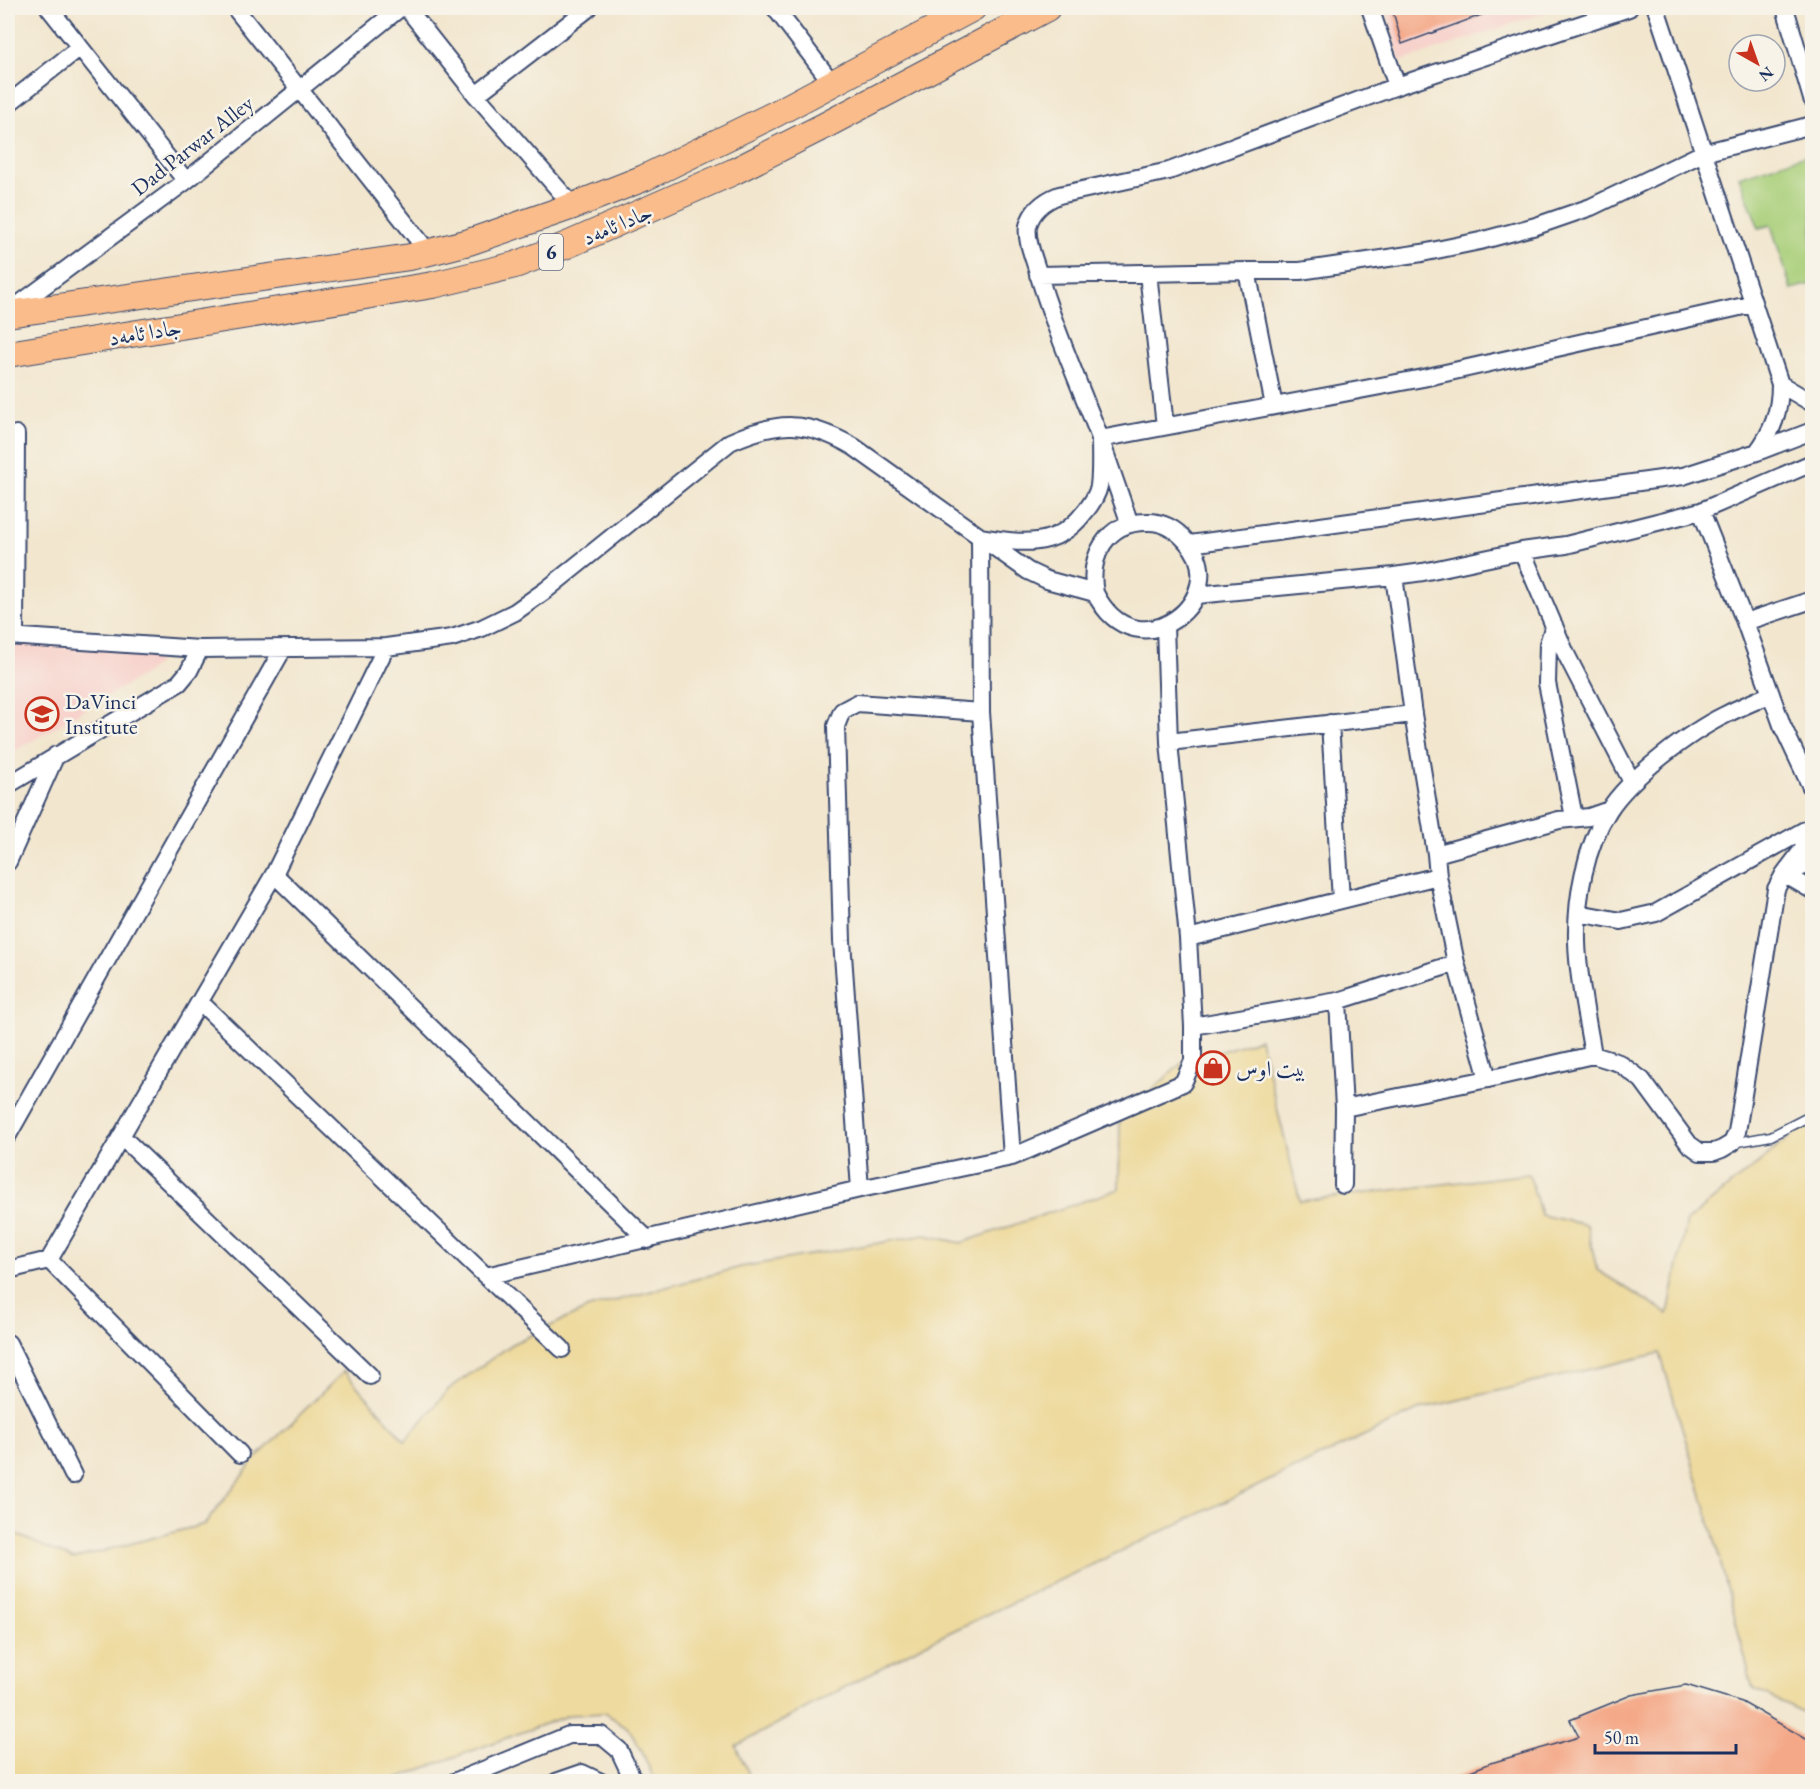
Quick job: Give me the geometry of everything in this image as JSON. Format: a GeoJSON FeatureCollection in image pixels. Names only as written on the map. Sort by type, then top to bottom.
{"type":"FeatureCollection","features":[{"type":"Feature","properties":{"kind":"main road","name":"جادا ئامەد"},"geometry":{"type":"LineString","coordinates":[[8,314],[429,253],[469,242],[573,206],[644,178],[775,114],[974,8]]}},
{"type":"Feature","properties":{"kind":"main road","name":"جادا ئامەد"},"geometry":{"type":"LineString","coordinates":[[8,354],[433,285],[515,265],[640,214],[752,163],[1047,8]]}},
{"type":"Feature","properties":{"kind":"street"},"geometry":{"type":"LineString","coordinates":[[49,8],[186,181]]}},
{"type":"Feature","properties":{"kind":"street"},"geometry":{"type":"LineString","coordinates":[[235,8],[429,253]]}},
{"type":"Feature","properties":{"kind":"street","name":"Dad Parwar Alley"},"geometry":{"type":"LineString","coordinates":[[8,314],[186,181],[400,8]]}},
{"type":"Feature","properties":{"kind":"street"},"geometry":{"type":"LineString","coordinates":[[407,8],[476,95],[573,206]]}},
{"type":"Feature","properties":{"kind":"street"},"geometry":{"type":"LineString","coordinates":[[476,95],[589,8]]}},
{"type":"Feature","properties":{"kind":"street"},"geometry":{"type":"LineString","coordinates":[[775,8],[832,83]]}},
{"type":"Feature","properties":{"kind":"street"},"geometry":{"type":"LineString","coordinates":[[1370,8],[1398,86]]}},
{"type":"Feature","properties":{"kind":"street"},"geometry":{"type":"LineString","coordinates":[[1130,524],[1038,275],[1028,237],[1028,226],[1039,206],[1048,199],[1169,171],[1398,86],[1629,8]]}},
{"type":"Feature","properties":{"kind":"street"},"geometry":{"type":"LineString","coordinates":[[1656,8],[1780,384],[1780,402],[1776,421],[1757,452]]}},
{"type":"Feature","properties":{"kind":"street"},"geometry":{"type":"LineString","coordinates":[[1785,8],[1812,99]]}},
{"type":"Feature","properties":{"kind":"street"},"geometry":{"type":"LineString","coordinates":[[8,104],[80,48]]}},
{"type":"Feature","properties":{"kind":"street"},"geometry":{"type":"LineString","coordinates":[[1038,275],[1300,271],[1480,242],[1591,207],[1703,153],[1812,125]]}},
{"type":"Feature","properties":{"kind":"street"},"geometry":{"type":"LineString","coordinates":[[1247,271],[1274,406]]}},
{"type":"Feature","properties":{"kind":"street"},"geometry":{"type":"LineString","coordinates":[[1148,273],[1166,426]]}},
{"type":"Feature","properties":{"kind":"street"},"geometry":{"type":"LineString","coordinates":[[1100,439],[1423,378],[1753,304]]}},
{"type":"Feature","properties":{"kind":"street"},"geometry":{"type":"LineString","coordinates":[[1780,384],[1812,403]]}},
{"type":"Feature","properties":{"kind":"street"},"geometry":{"type":"LineString","coordinates":[[16,434],[11,636],[200,649],[386,647],[452,638],[482,628],[515,612],[576,567],[730,442],[754,431],[780,426],[806,427],[831,434],[854,447],[1028,571],[1047,580],[1095,592]]}},
{"type":"Feature","properties":{"kind":"street"},"geometry":{"type":"LineString","coordinates":[[1190,544],[1683,476],[1812,431]]}},
{"type":"Feature","properties":{"kind":"street"},"geometry":{"type":"LineString","coordinates":[[980,537],[1023,543],[1043,541],[1062,533],[1078,521],[1090,505],[1099,487],[1100,439]]}},
{"type":"Feature","properties":{"kind":"street"},"geometry":{"type":"LineString","coordinates":[[1196,595],[1394,576],[1522,551],[1566,545],[1701,511],[1812,462]]}},
{"type":"Feature","properties":{"kind":"street"},"geometry":{"type":"LineString","coordinates":[[1701,511],[1745,622],[1782,725],[1812,789]]}},
{"type":"Feature","properties":{"kind":"street"},"geometry":{"type":"LineString","coordinates":[[1147,522],[1163,524],[1179,532],[1190,544],[1200,571],[1196,595],[1189,608],[1178,618],[1165,626],[1151,629],[1137,628],[1123,624],[1101,605],[1092,578],[1094,564],[1098,551],[1106,539],[1117,530],[1130,524],[1147,522]]}},
{"type":"Feature","properties":{"kind":"street"},"geometry":{"type":"LineString","coordinates":[[980,537],[981,712],[1012,1157]]}},
{"type":"Feature","properties":{"kind":"street"},"geometry":{"type":"LineString","coordinates":[[1522,551],[1566,654],[1632,782]]}},
{"type":"Feature","properties":{"kind":"street"},"geometry":{"type":"LineString","coordinates":[[1394,576],[1413,714],[1437,854],[1438,876],[1456,963],[1488,1079]]}},
{"type":"Feature","properties":{"kind":"street"},"geometry":{"type":"LineString","coordinates":[[1745,622],[1812,600]]}},
{"type":"Feature","properties":{"kind":"street"},"geometry":{"type":"LineString","coordinates":[[1554,625],[1548,644],[1547,683],[1574,817]]}},
{"type":"Feature","properties":{"kind":"street"},"geometry":{"type":"LineString","coordinates":[[486,1276],[860,1189],[1012,1157],[1183,1083],[1193,1061],[1193,1026],[1188,938],[1169,742],[1165,626]]}},
{"type":"Feature","properties":{"kind":"street"},"geometry":{"type":"LineString","coordinates":[[8,1270],[49,1260],[274,874],[386,647]]}},
{"type":"Feature","properties":{"kind":"street"},"geometry":{"type":"LineString","coordinates":[[8,785],[178,683],[189,671],[200,649]]}},
{"type":"Feature","properties":{"kind":"street"},"geometry":{"type":"LineString","coordinates":[[8,1135],[283,649]]}},
{"type":"Feature","properties":{"kind":"street"},"geometry":{"type":"LineString","coordinates":[[1593,1055],[1579,963],[1578,913],[1583,877],[1594,843],[1609,810],[1632,782],[1681,743],[1711,723],[1771,694]]}},
{"type":"Feature","properties":{"kind":"street"},"geometry":{"type":"LineString","coordinates":[[860,1189],[842,941],[836,726],[842,711],[857,703],[981,712]]}},
{"type":"Feature","properties":{"kind":"street"},"geometry":{"type":"LineString","coordinates":[[1169,742],[1413,714]]}},
{"type":"Feature","properties":{"kind":"street"},"geometry":{"type":"LineString","coordinates":[[1330,723],[1341,900]]}},
{"type":"Feature","properties":{"kind":"street"},"geometry":{"type":"LineString","coordinates":[[8,862],[56,755]]}},
{"type":"Feature","properties":{"kind":"street"},"geometry":{"type":"LineString","coordinates":[[1437,854],[1559,820],[1589,817],[1609,810]]}},
{"type":"Feature","properties":{"kind":"street"},"geometry":{"type":"LineString","coordinates":[[1578,913],[1621,921],[1656,914],[1812,826]]}},
{"type":"Feature","properties":{"kind":"street"},"geometry":{"type":"LineString","coordinates":[[1344,1108],[1593,1055],[1619,1063],[1642,1080],[1689,1144],[1700,1152],[1714,1152],[1732,1143],[1737,1132],[1776,889],[1784,874],[1812,837]]}},
{"type":"Feature","properties":{"kind":"street"},"geometry":{"type":"LineString","coordinates":[[1784,874],[1812,863]]}},
{"type":"Feature","properties":{"kind":"street"},"geometry":{"type":"LineString","coordinates":[[274,874],[648,1240]]}},
{"type":"Feature","properties":{"kind":"street"},"geometry":{"type":"LineString","coordinates":[[1784,874],[1812,890]]}},
{"type":"Feature","properties":{"kind":"street"},"geometry":{"type":"LineString","coordinates":[[1188,938],[1438,876]]}},
{"type":"Feature","properties":{"kind":"street"},"geometry":{"type":"LineString","coordinates":[[1193,1026],[1338,1000],[1456,963]]}},
{"type":"Feature","properties":{"kind":"street"},"geometry":{"type":"LineString","coordinates":[[1338,1000],[1344,1108],[1344,1185]]}},
{"type":"Feature","properties":{"kind":"street"},"geometry":{"type":"LineString","coordinates":[[200,1002],[562,1349]]}},
{"type":"Feature","properties":{"kind":"street"},"geometry":{"type":"LineString","coordinates":[[121,1136],[370,1376]]}},
{"type":"Feature","properties":{"kind":"street"},"geometry":{"type":"LineString","coordinates":[[49,1260],[240,1454]]}},
{"type":"Feature","properties":{"kind":"street"},"geometry":{"type":"LineString","coordinates":[[8,1342],[73,1474]]}},
{"type":"Feature","properties":{"kind":"street"},"geometry":{"type":"LineString","coordinates":[[454,1782],[569,1735],[600,1735],[618,1750],[634,1782]]}},
{"type":"Feature","properties":{"kind":"street"},"geometry":{"type":"LineString","coordinates":[[556,1782],[582,1773],[601,1782]]}},
{"type":"Feature","properties":{"kind":"lane"},"geometry":{"type":"LineString","coordinates":[[1732,1143],[1771,1136],[1812,1115]]}},
{"type":"Feature","properties":{"kind":"shaded area"},"geometry":{"type":"Polygon","coordinates":[[[1387,8],[1558,8],[1400,62],[1387,8]]]}},
{"type":"Feature","properties":{"kind":"shaded area","name":"DaVinci Institute"},"geometry":{"type":"Polygon","coordinates":[[[8,642],[162,654],[156,665],[145,674],[8,755],[8,642]]]}},
{"type":"Feature","properties":{"kind":"green space"},"geometry":{"type":"Polygon","coordinates":[[[1806,155],[1812,161],[1812,284],[1791,289],[1771,225],[1759,228],[1739,177],[1806,155]]]}},
{"type":"Feature","properties":{"kind":"sand"},"geometry":{"type":"Polygon","coordinates":[[[1260,1039],[1300,1201],[1529,1174],[1541,1215],[1587,1225],[1597,1270],[1668,1314],[1687,1221],[1812,1119],[1812,1716],[1753,1689],[1713,1533],[1660,1353],[1420,1409],[923,1645],[736,1746],[752,1781],[655,1781],[641,1749],[627,1727],[605,1713],[569,1715],[389,1781],[8,1781],[8,1531],[73,1559],[205,1524],[255,1459],[344,1371],[405,1441],[449,1389],[514,1343],[589,1308],[741,1267],[925,1235],[961,1243],[1119,1189],[1120,1119],[1181,1064],[1260,1039]]]}},
{"type":"Feature","properties":{"kind":"building"},"geometry":{"type":"Polygon","coordinates":[[[1392,8],[1497,8],[1498,9],[1402,44],[1392,8]]]}},
{"type":"Feature","properties":{"kind":"building"},"geometry":{"type":"Polygon","coordinates":[[[1686,1685],[1742,1702],[1808,1740],[1812,1746],[1812,1782],[1448,1782],[1447,1780],[1491,1763],[1579,1737],[1570,1720],[1631,1695],[1686,1685]]]}},
{"type":"Feature","properties":{"kind":"place","name":"DaVinci Institute"},"geometry":{"type":"Point","coordinates":[42,714]}},
{"type":"Feature","properties":{"kind":"place","name":"بيت اوس"},"geometry":{"type":"Point","coordinates":[1213,1068]}}]}
